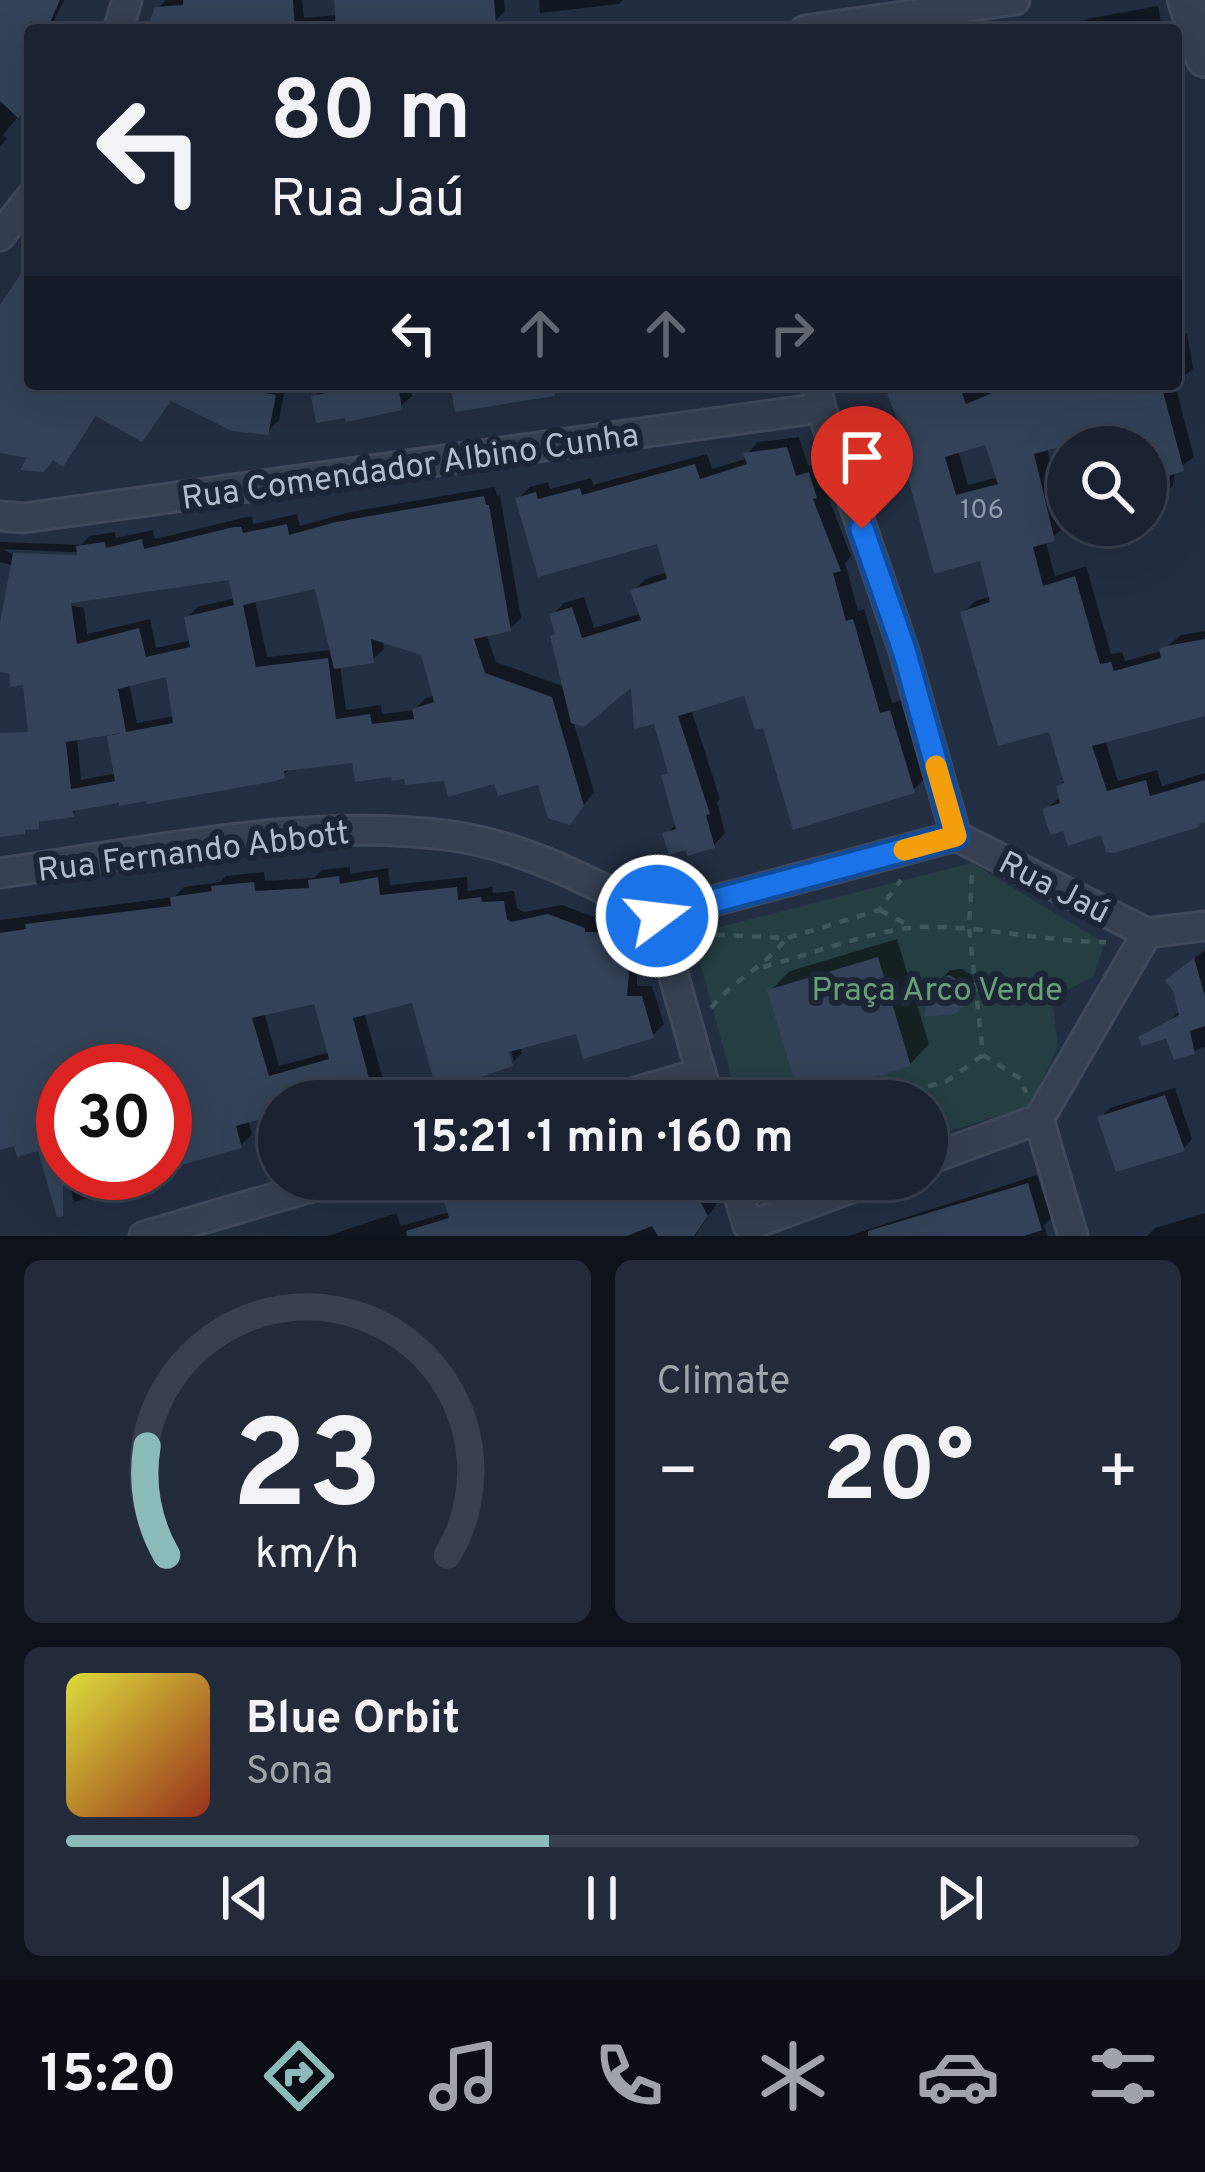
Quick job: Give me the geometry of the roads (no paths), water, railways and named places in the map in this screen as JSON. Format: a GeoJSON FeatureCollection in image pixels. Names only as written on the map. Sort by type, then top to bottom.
{"type":"FeatureCollection","features":[{"type":"Feature","properties":{"kind":"street"},"geometry":{"type":"LineString","coordinates":[[850,24],[1015,0]]}},
{"type":"Feature","properties":{"kind":"street"},"geometry":{"type":"LineString","coordinates":[[1187,0],[1205,58]]}},
{"type":"Feature","properties":{"kind":"street"},"geometry":{"type":"LineString","coordinates":[[0,236],[24,205]]}},
{"type":"Feature","properties":{"kind":"street"},"geometry":{"type":"LineString","coordinates":[[702,1080],[657,916],[956,836],[904,650],[819,396]]}},
{"type":"Feature","properties":{"kind":"street","name":"Rua Comendador Albino Cunha"},"geometry":{"type":"LineString","coordinates":[[0,516],[24,518],[819,396]]}},
{"type":"Feature","properties":{"kind":"street","name":"Rua Fernando Abbott"},"geometry":{"type":"LineString","coordinates":[[0,873],[324,829],[448,835],[560,866],[657,916]]}},
{"type":"Feature","properties":{"kind":"street","name":"Rua Jaú"},"geometry":{"type":"LineString","coordinates":[[956,836],[1147,933],[1039,1119]]}},
{"type":"Feature","properties":{"kind":"street"},"geometry":{"type":"LineString","coordinates":[[1147,933],[1205,926]]}},
{"type":"Feature","properties":{"kind":"street"},"geometry":{"type":"LineString","coordinates":[[676,1080],[700,1073]]}},
{"type":"Feature","properties":{"kind":"street"},"geometry":{"type":"LineString","coordinates":[[948,1152],[1039,1119],[1073,1236]]}},
{"type":"Feature","properties":{"kind":"street"},"geometry":{"type":"LineString","coordinates":[[144,1236],[267,1200]]}},
{"type":"Feature","properties":{"kind":"street"},"geometry":{"type":"LineString","coordinates":[[738,1200],[745,1231],[823,1200]]}},
{"type":"Feature","properties":{"kind":"park label","name":"Praça Arco Verde"},"geometry":{"type":"Point","coordinates":[937,988]}}]}
